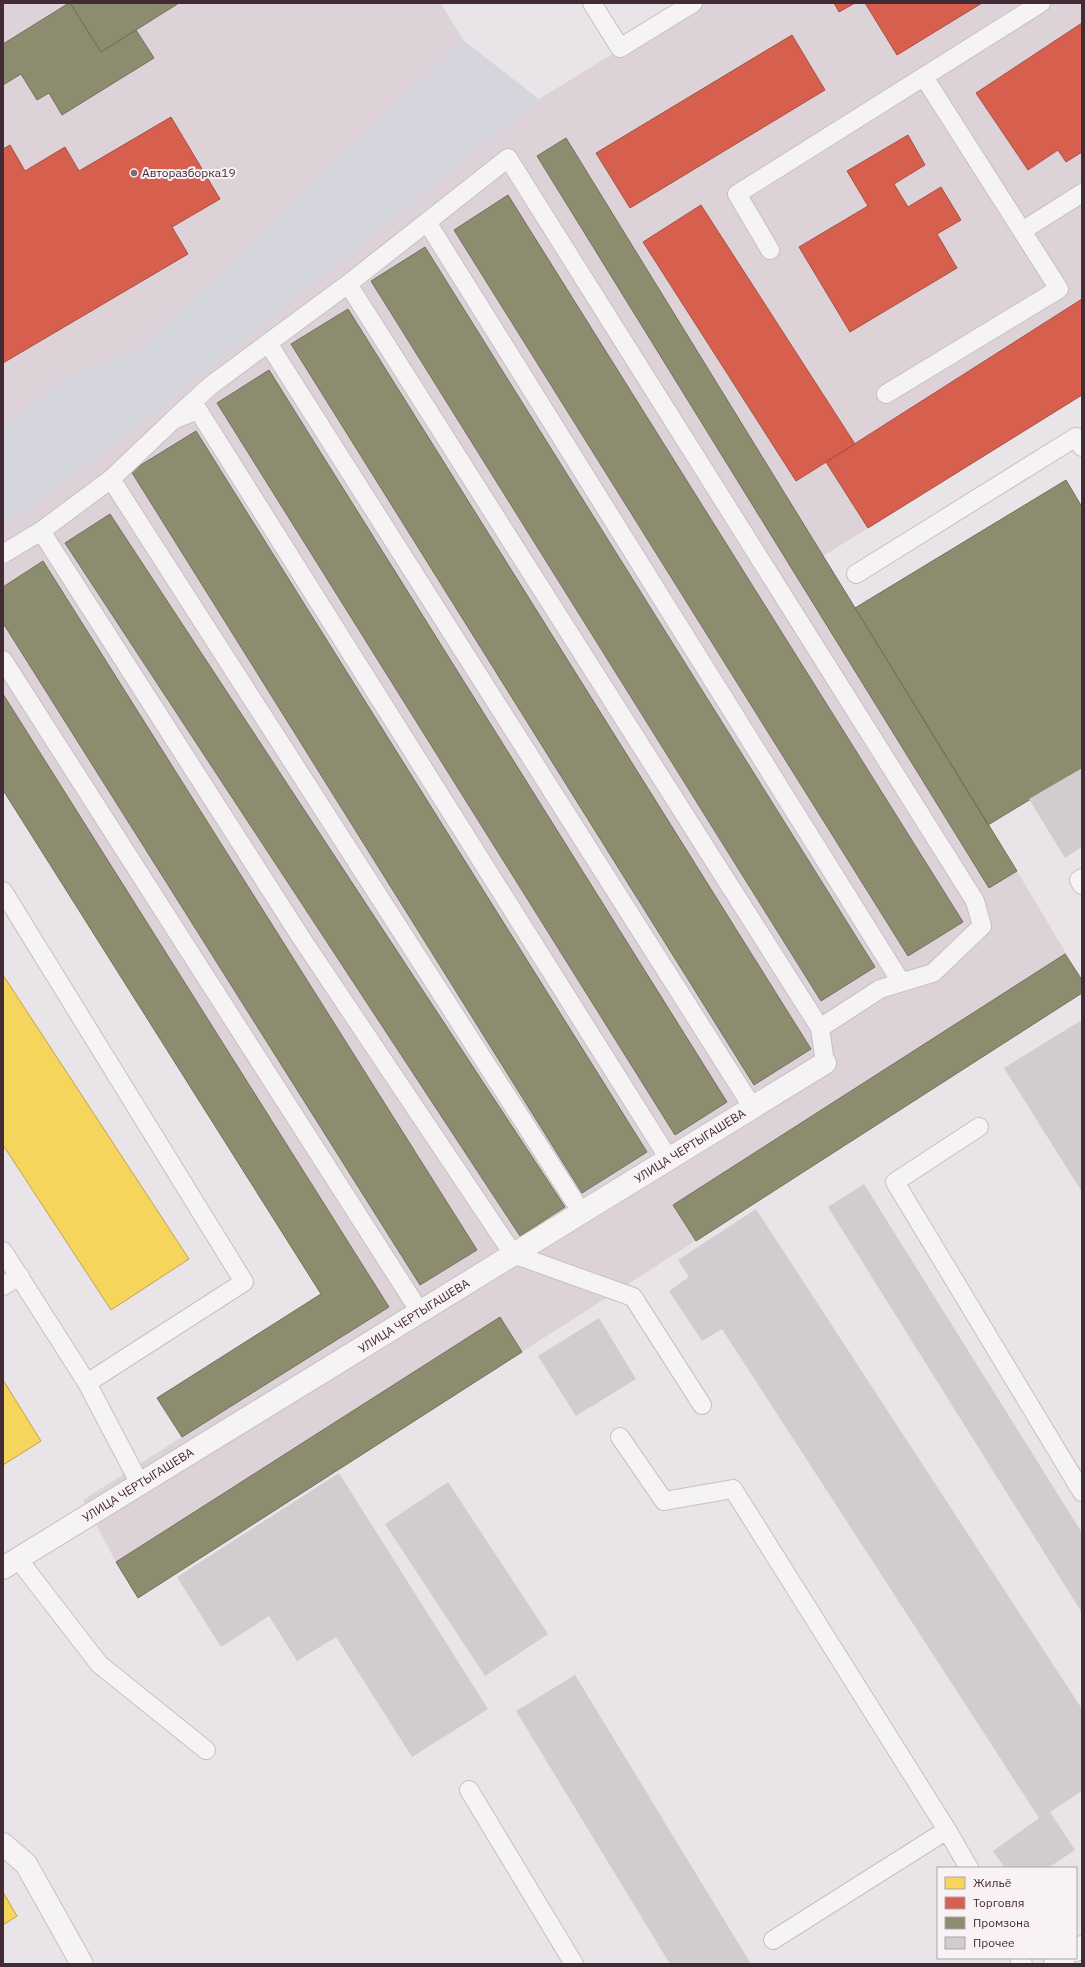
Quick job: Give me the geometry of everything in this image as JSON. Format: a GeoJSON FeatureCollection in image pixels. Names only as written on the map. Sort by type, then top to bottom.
{"type":"FeatureCollection","features":[{"type":"Feature","properties":{"kind":"street","name":"УЛИЦА ЧЕРТЫГАШЕВА"},"geometry":{"type":"LineString","coordinates":[[11,1563],[825,1063]]}},
{"type":"Feature","properties":{"kind":"street"},"geometry":{"type":"LineString","coordinates":[[3,1844],[26,1864],[82,1964]]}},
{"type":"Feature","properties":{"kind":"lane"},"geometry":{"type":"LineString","coordinates":[[592,3],[620,48],[693,3]]}},
{"type":"Feature","properties":{"kind":"lane"},"geometry":{"type":"LineString","coordinates":[[770,250],[737,194],[1040,3]]}},
{"type":"Feature","properties":{"kind":"lane"},"geometry":{"type":"LineString","coordinates":[[886,394],[1059,289],[924,77]]}},
{"type":"Feature","properties":{"kind":"lane"},"geometry":{"type":"LineString","coordinates":[[3,554],[41,531],[111,479],[210,386],[348,284],[508,158],[975,901],[982,926],[933,973],[880,989],[820,1028]]}},
{"type":"Feature","properties":{"kind":"lane"},"geometry":{"type":"LineString","coordinates":[[1022,231],[1082,193]]}},
{"type":"Feature","properties":{"kind":"lane"},"geometry":{"type":"LineString","coordinates":[[427,222],[901,982]]}},
{"type":"Feature","properties":{"kind":"lane"},"geometry":{"type":"LineString","coordinates":[[348,284],[820,1028],[825,1063]]}},
{"type":"Feature","properties":{"kind":"lane"},"geometry":{"type":"LineString","coordinates":[[268,343],[753,1108]]}},
{"type":"Feature","properties":{"kind":"lane"},"geometry":{"type":"LineString","coordinates":[[173,420],[198,410],[669,1159]]}},
{"type":"Feature","properties":{"kind":"lane"},"geometry":{"type":"LineString","coordinates":[[856,574],[1076,437],[1082,447]]}},
{"type":"Feature","properties":{"kind":"lane"},"geometry":{"type":"LineString","coordinates":[[111,479],[582,1213]]}},
{"type":"Feature","properties":{"kind":"lane"},"geometry":{"type":"LineString","coordinates":[[41,531],[302,939],[513,1254],[633,1297],[702,1405]]}},
{"type":"Feature","properties":{"kind":"lane"},"geometry":{"type":"LineString","coordinates":[[3,660],[420,1312]]}},
{"type":"Feature","properties":{"kind":"lane"},"geometry":{"type":"LineString","coordinates":[[1082,878],[1079,880],[1082,885]]}},
{"type":"Feature","properties":{"kind":"lane"},"geometry":{"type":"LineString","coordinates":[[3,891],[244,1282],[87,1383]]}},
{"type":"Feature","properties":{"kind":"lane"},"geometry":{"type":"LineString","coordinates":[[979,1127],[894,1182],[1082,1492]]}},
{"type":"Feature","properties":{"kind":"lane"},"geometry":{"type":"LineString","coordinates":[[3,1251],[87,1383],[140,1484]]}},
{"type":"Feature","properties":{"kind":"lane"},"geometry":{"type":"LineString","coordinates":[[3,1286],[20,1276]]}},
{"type":"Feature","properties":{"kind":"lane"},"geometry":{"type":"LineString","coordinates":[[620,1437],[664,1501],[732,1489],[947,1830],[968,1867]]}},
{"type":"Feature","properties":{"kind":"lane"},"geometry":{"type":"LineString","coordinates":[[11,1563],[100,1664],[206,1750]]}},
{"type":"Feature","properties":{"kind":"lane"},"geometry":{"type":"LineString","coordinates":[[469,1790],[574,1964]]}},
{"type":"Feature","properties":{"kind":"lane"},"geometry":{"type":"LineString","coordinates":[[773,1940],[947,1830]]}},
{"type":"Feature","properties":{"kind":"shaded area"},"geometry":{"type":"Polygon","coordinates":[[[3,3],[441,3],[463,40],[144,346],[63,380],[3,427],[3,3]]]}},
{"type":"Feature","properties":{"kind":"shaded area"},"geometry":{"type":"Polygon","coordinates":[[[696,3],[1082,3],[1082,395],[823,556],[1017,871],[1082,980],[1082,993],[138,1598],[116,1562],[83,1500],[182,1437],[157,1398],[321,1294],[3,790],[3,527],[134,428],[539,99],[696,3]]]}},
{"type":"Feature","properties":{"kind":"shaded area"},"geometry":{"type":"Polygon","coordinates":[[[463,40],[539,99],[134,428],[3,527],[3,427],[63,380],[144,346],[463,40]]]}},
{"type":"Feature","properties":{"kind":"building: Жильё"},"geometry":{"type":"Polygon","coordinates":[[[3,975],[189,1259],[111,1310],[3,1145],[3,975]]]}},
{"type":"Feature","properties":{"kind":"building: Жильё"},"geometry":{"type":"Polygon","coordinates":[[[3,1380],[41,1441],[3,1465],[3,1380]]]}},
{"type":"Feature","properties":{"kind":"building: Жильё"},"geometry":{"type":"Polygon","coordinates":[[[3,1892],[17,1916],[3,1925],[3,1892]]]}},
{"type":"Feature","properties":{"kind":"building: Торговля"},"geometry":{"type":"Polygon","coordinates":[[[834,3],[855,3],[839,12],[834,3]]]}},
{"type":"Feature","properties":{"kind":"building: Торговля"},"geometry":{"type":"Polygon","coordinates":[[[865,3],[982,3],[897,55],[865,3]]]}},
{"type":"Feature","properties":{"kind":"building: Торговля"},"geometry":{"type":"Polygon","coordinates":[[[1082,23],[1082,152],[1066,162],[1058,150],[1028,170],[976,93],[1082,23]]]}},
{"type":"Feature","properties":{"kind":"building: Торговля"},"geometry":{"type":"Polygon","coordinates":[[[792,35],[825,90],[630,208],[596,153],[792,35]]]}},
{"type":"Feature","properties":{"kind":"building: Торговля"},"geometry":{"type":"Polygon","coordinates":[[[171,117],[220,199],[172,227],[188,254],[3,363],[3,149],[10,145],[25,171],[65,147],[79,171],[171,117]]]}},
{"type":"Feature","properties":{"kind":"building: Торговля"},"geometry":{"type":"Polygon","coordinates":[[[908,135],[925,165],[894,184],[908,207],[941,187],[961,220],[937,234],[957,268],[850,332],[799,247],[868,206],[847,171],[908,135]]]}},
{"type":"Feature","properties":{"kind":"building: Торговля"},"geometry":{"type":"Polygon","coordinates":[[[701,205],[855,444],[796,481],[643,242],[701,205]]]}},
{"type":"Feature","properties":{"kind":"building: Торговля"},"geometry":{"type":"Polygon","coordinates":[[[1082,299],[1082,395],[868,528],[826,462],[1082,299]]]}},
{"type":"Feature","properties":{"kind":"building: Промзона"},"geometry":{"type":"Polygon","coordinates":[[[69,3],[101,52],[136,30],[154,58],[62,115],[49,93],[37,100],[21,74],[3,85],[3,44],[69,3]]]}},
{"type":"Feature","properties":{"kind":"building: Промзона"},"geometry":{"type":"Polygon","coordinates":[[[70,3],[179,3],[101,52],[70,3]]]}},
{"type":"Feature","properties":{"kind":"building: Промзона"},"geometry":{"type":"Polygon","coordinates":[[[566,138],[1017,871],[989,888],[537,156],[566,138]]]}},
{"type":"Feature","properties":{"kind":"building: Промзона"},"geometry":{"type":"Polygon","coordinates":[[[508,195],[963,922],[908,956],[454,230],[508,195]]]}},
{"type":"Feature","properties":{"kind":"building: Промзона"},"geometry":{"type":"Polygon","coordinates":[[[425,247],[875,967],[821,1001],[371,281],[425,247]]]}},
{"type":"Feature","properties":{"kind":"building: Промзона"},"geometry":{"type":"Polygon","coordinates":[[[348,309],[811,1049],[754,1085],[291,344],[348,309]]]}},
{"type":"Feature","properties":{"kind":"building: Промзона"},"geometry":{"type":"Polygon","coordinates":[[[269,370],[727,1102],[675,1135],[217,403],[269,370]]]}},
{"type":"Feature","properties":{"kind":"building: Промзона"},"geometry":{"type":"Polygon","coordinates":[[[196,431],[647,1152],[582,1193],[131,471],[196,431]]]}},
{"type":"Feature","properties":{"kind":"building: Промзона"},"geometry":{"type":"Polygon","coordinates":[[[1066,480],[1082,507],[1082,768],[988,825],[855,608],[1066,480]]]}},
{"type":"Feature","properties":{"kind":"building: Промзона"},"geometry":{"type":"Polygon","coordinates":[[[110,514],[565,1207],[520,1236],[65,543],[110,514]]]}},
{"type":"Feature","properties":{"kind":"building: Промзона"},"geometry":{"type":"Polygon","coordinates":[[[43,561],[477,1250],[420,1285],[3,623],[3,587],[43,561]]]}},
{"type":"Feature","properties":{"kind":"building: Промзона"},"geometry":{"type":"Polygon","coordinates":[[[3,694],[389,1307],[182,1437],[157,1398],[321,1294],[3,790],[3,694]]]}},
{"type":"Feature","properties":{"kind":"building: Промзона"},"geometry":{"type":"Polygon","coordinates":[[[1065,954],[1082,980],[1082,993],[696,1241],[673,1205],[1065,954]]]}},
{"type":"Feature","properties":{"kind":"building: Промзона"},"geometry":{"type":"Polygon","coordinates":[[[500,1317],[522,1352],[138,1598],[116,1562],[500,1317]]]}},
{"type":"Feature","properties":{"kind":"building: Прочее"},"geometry":{"type":"Polygon","coordinates":[[[1082,768],[1082,847],[1065,858],[1029,799],[1082,768]]]}},
{"type":"Feature","properties":{"kind":"building: Прочее"},"geometry":{"type":"Polygon","coordinates":[[[1080,1021],[1082,1024],[1082,1192],[1004,1068],[1080,1021]]]}},
{"type":"Feature","properties":{"kind":"building: Прочее"},"geometry":{"type":"Polygon","coordinates":[[[864,1184],[1082,1533],[1082,1613],[828,1207],[864,1184]]]}},
{"type":"Feature","properties":{"kind":"building: Прочее"},"geometry":{"type":"Polygon","coordinates":[[[756,1209],[1082,1709],[1082,1791],[1050,1812],[1075,1850],[1050,1867],[1004,1867],[993,1851],[1039,1818],[722,1329],[702,1341],[669,1291],[689,1277],[678,1260],[756,1209]]]}},
{"type":"Feature","properties":{"kind":"building: Прочее"},"geometry":{"type":"Polygon","coordinates":[[[599,1318],[636,1379],[576,1416],[538,1356],[599,1318]]]}},
{"type":"Feature","properties":{"kind":"building: Прочее"},"geometry":{"type":"Polygon","coordinates":[[[339,1473],[488,1709],[412,1757],[336,1637],[297,1661],[269,1616],[221,1647],[177,1577],[339,1473]]]}},
{"type":"Feature","properties":{"kind":"building: Прочее"},"geometry":{"type":"Polygon","coordinates":[[[448,1482],[548,1634],[485,1676],[385,1524],[448,1482]]]}},
{"type":"Feature","properties":{"kind":"building: Прочее"},"geometry":{"type":"Polygon","coordinates":[[[575,1675],[751,1964],[670,1964],[516,1711],[575,1675]]]}},
{"type":"Feature","properties":{"kind":"place","name":"Авторазборка19"},"geometry":{"type":"Point","coordinates":[134,173]}}]}
